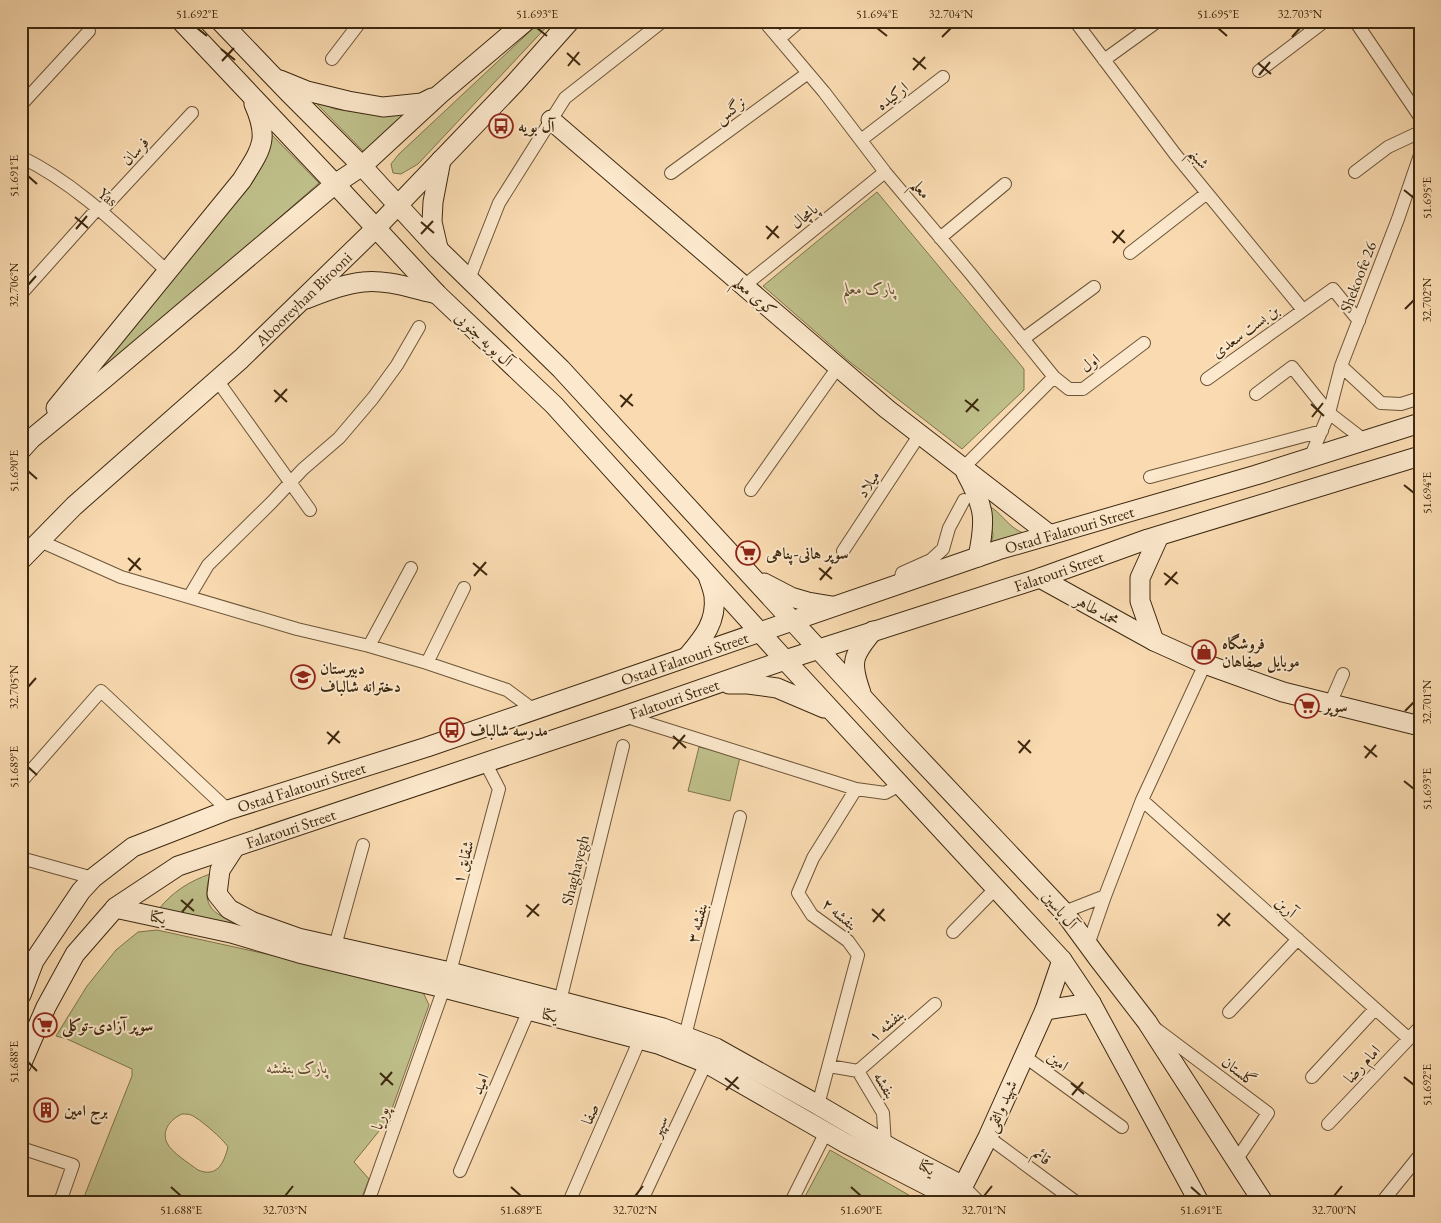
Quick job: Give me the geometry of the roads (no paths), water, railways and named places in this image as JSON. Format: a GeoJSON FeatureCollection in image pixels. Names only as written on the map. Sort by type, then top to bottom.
{"type":"FeatureCollection","features":[{"type":"Feature","properties":{"kind":"main road","name":"آل بویه جنوبی"},"geometry":{"type":"LineString","coordinates":[[181,21],[436,294],[554,405],[785,660]]}},
{"type":"Feature","properties":{"kind":"main road","name":"آل بویه جنوبی"},"geometry":{"type":"LineString","coordinates":[[220,21],[362,166],[438,249],[561,369],[818,649]]}},
{"type":"Feature","properties":{"kind":"main road"},"geometry":{"type":"LineString","coordinates":[[26,445],[335,184],[362,166],[440,94],[526,21]]}},
{"type":"Feature","properties":{"kind":"main road","name":"Abooreyhan Birooni"},"geometry":{"type":"LineString","coordinates":[[29,549],[74,506],[240,359],[376,228],[514,84],[570,21]]}},
{"type":"Feature","properties":{"kind":"main road"},"geometry":{"type":"LineString","coordinates":[[274,77],[307,91],[383,107],[422,104],[440,94]]}},
{"type":"Feature","properties":{"kind":"main road"},"geometry":{"type":"LineString","coordinates":[[26,445],[242,180],[257,155],[263,138],[261,120],[251,96]]}},
{"type":"Feature","properties":{"kind":"main road","name":"کوی معلم"},"geometry":{"type":"LineString","coordinates":[[551,120],[887,409],[1050,535]]}},
{"type":"Feature","properties":{"kind":"main road"},"geometry":{"type":"LineString","coordinates":[[438,249],[432,222],[433,202],[441,160]]}},
{"type":"Feature","properties":{"kind":"main road"},"geometry":{"type":"LineString","coordinates":[[300,301],[326,291],[363,282],[394,284],[436,294]]}},
{"type":"Feature","properties":{"kind":"main road","name":"Ostad Falatouri Street"},"geometry":{"type":"LineString","coordinates":[[21,995],[34,961],[81,891],[93,878],[133,847],[228,810],[418,750],[978,557],[1310,458],[1420,423]]}},
{"type":"Feature","properties":{"kind":"main road","name":"Falatouri Street"},"geometry":{"type":"LineString","coordinates":[[21,1065],[46,1007],[75,954],[115,908],[178,866],[785,660],[1040,578],[1159,536],[1420,456]]}},
{"type":"Feature","properties":{"kind":"main road","name":"کوی معلم"},"geometry":{"type":"LineString","coordinates":[[963,468],[977,493],[983,511],[983,532],[978,557]]}},
{"type":"Feature","properties":{"kind":"main road"},"geometry":{"type":"LineString","coordinates":[[639,499],[661,478]]}},
{"type":"Feature","properties":{"kind":"main road","name":"محمد طاهر"},"geometry":{"type":"LineString","coordinates":[[1154,641],[1140,601],[1140,578],[1159,536]]}},
{"type":"Feature","properties":{"kind":"main road"},"geometry":{"type":"LineString","coordinates":[[687,657],[705,635],[713,616],[714,596],[708,575]]}},
{"type":"Feature","properties":{"kind":"main road"},"geometry":{"type":"LineString","coordinates":[[751,576],[790,597],[836,606]]}},
{"type":"Feature","properties":{"kind":"main road","name":"محمد طاهر"},"geometry":{"type":"LineString","coordinates":[[1040,578],[1154,641],[1205,664],[1283,692],[1418,724]]}},
{"type":"Feature","properties":{"kind":"main road"},"geometry":{"type":"LineString","coordinates":[[862,697],[856,678],[854,662],[858,649],[873,631]]}},
{"type":"Feature","properties":{"kind":"main road","name":"آل یاسین"},"geometry":{"type":"LineString","coordinates":[[818,649],[1064,912],[1147,1022],[1263,1202]]}},
{"type":"Feature","properties":{"kind":"main road","name":"آل یاسین"},"geometry":{"type":"LineString","coordinates":[[785,660],[1062,960],[1091,1003],[1196,1200]]}},
{"type":"Feature","properties":{"kind":"main road"},"geometry":{"type":"LineString","coordinates":[[715,684],[748,684],[777,688],[833,713]]}},
{"type":"Feature","properties":{"kind":"main road"},"geometry":{"type":"LineString","coordinates":[[874,756],[870,748],[871,740],[876,733],[884,730],[892,732],[899,737]]}},
{"type":"Feature","properties":{"kind":"main road","name":"یکتا"},"geometry":{"type":"LineString","coordinates":[[235,847],[220,870],[217,894],[229,909],[301,946],[335,946],[447,980],[529,1010],[658,1044],[706,1063],[826,1132],[886,1152]]}},
{"type":"Feature","properties":{"kind":"main road","name":"یکتا"},"geometry":{"type":"LineString","coordinates":[[115,908],[301,946],[447,980],[560,1001],[663,1028],[716,1048],[818,1105],[886,1152],[958,1196]]}},
{"type":"Feature","properties":{"kind":"main road","name":"شهید واثقی"},"geometry":{"type":"LineString","coordinates":[[958,1196],[988,1137],[1024,1056],[1044,1010],[1062,960]]}},
{"type":"Feature","properties":{"kind":"main road"},"geometry":{"type":"LineString","coordinates":[[1044,1010],[1091,1003]]}},
{"type":"Feature","properties":{"kind":"street"},"geometry":{"type":"LineString","coordinates":[[332,59],[361,21]]}},
{"type":"Feature","properties":{"kind":"street"},"geometry":{"type":"LineString","coordinates":[[469,279],[499,203],[565,98],[663,21]]}},
{"type":"Feature","properties":{"kind":"street","name":"معلم"},"geometry":{"type":"LineString","coordinates":[[764,21],[885,172],[1054,377]]}},
{"type":"Feature","properties":{"kind":"street"},"geometry":{"type":"LineString","coordinates":[[779,39],[800,21]]}},
{"type":"Feature","properties":{"kind":"street","name":"شبنم"},"geometry":{"type":"LineString","coordinates":[[1075,21],[1175,154],[1303,310]]}},
{"type":"Feature","properties":{"kind":"street"},"geometry":{"type":"LineString","coordinates":[[1104,60],[1158,21]]}},
{"type":"Feature","properties":{"kind":"street"},"geometry":{"type":"LineString","coordinates":[[1259,71],[1325,21]]}},
{"type":"Feature","properties":{"kind":"street"},"geometry":{"type":"LineString","coordinates":[[1355,21],[1420,117]]}},
{"type":"Feature","properties":{"kind":"street"},"geometry":{"type":"LineString","coordinates":[[21,105],[89,31]]}},
{"type":"Feature","properties":{"kind":"street","name":"نرگس"},"geometry":{"type":"LineString","coordinates":[[671,173],[808,74]]}},
{"type":"Feature","properties":{"kind":"street","name":"ارکیده"},"geometry":{"type":"LineString","coordinates":[[861,140],[943,77]]}},
{"type":"Feature","properties":{"kind":"street","name":"فرسان"},"geometry":{"type":"LineString","coordinates":[[21,294],[192,112]]}},
{"type":"Feature","properties":{"kind":"street"},"geometry":{"type":"LineString","coordinates":[[1355,172],[1388,147],[1420,132]]}},
{"type":"Feature","properties":{"kind":"street","name":"Shekoofe 26"},"geometry":{"type":"LineString","coordinates":[[1310,458],[1329,413],[1342,366],[1359,321],[1398,219],[1416,178],[1420,155]]}},
{"type":"Feature","properties":{"kind":"street","name":"Yas"},"geometry":{"type":"LineString","coordinates":[[21,157],[42,167],[100,210],[167,271]]}},
{"type":"Feature","properties":{"kind":"street","name":"پامچال"},"geometry":{"type":"LineString","coordinates":[[744,286],[885,172]]}},
{"type":"Feature","properties":{"kind":"street"},"geometry":{"type":"LineString","coordinates":[[940,238],[1005,184]]}},
{"type":"Feature","properties":{"kind":"street"},"geometry":{"type":"LineString","coordinates":[[1130,253],[1207,193]]}},
{"type":"Feature","properties":{"kind":"street"},"geometry":{"type":"LineString","coordinates":[[1023,339],[1094,287]]}},
{"type":"Feature","properties":{"kind":"street","name":"بن بست سعدی"},"geometry":{"type":"LineString","coordinates":[[1207,379],[1334,289],[1359,321]]}},
{"type":"Feature","properties":{"kind":"street"},"geometry":{"type":"LineString","coordinates":[[189,597],[208,565],[303,469],[339,438],[397,365],[419,327]]}},
{"type":"Feature","properties":{"kind":"street","name":"اول"},"geometry":{"type":"LineString","coordinates":[[1054,377],[1069,389],[1083,389],[1144,343]]}},
{"type":"Feature","properties":{"kind":"street"},"geometry":{"type":"LineString","coordinates":[[1342,366],[1381,403],[1401,404],[1420,398]]}},
{"type":"Feature","properties":{"kind":"street"},"geometry":{"type":"LineString","coordinates":[[750,490],[838,367]]}},
{"type":"Feature","properties":{"kind":"street"},"geometry":{"type":"LineString","coordinates":[[1256,394],[1292,367],[1329,413],[1364,440]]}},
{"type":"Feature","properties":{"kind":"street"},"geometry":{"type":"LineString","coordinates":[[963,468],[1054,377]]}},
{"type":"Feature","properties":{"kind":"street"},"geometry":{"type":"LineString","coordinates":[[217,380],[310,510]]}},
{"type":"Feature","properties":{"kind":"street"},"geometry":{"type":"LineString","coordinates":[[1150,477],[1322,430]]}},
{"type":"Feature","properties":{"kind":"street","name":"میلاد"},"geometry":{"type":"LineString","coordinates":[[843,550],[920,434]]}},
{"type":"Feature","properties":{"kind":"street"},"geometry":{"type":"LineString","coordinates":[[899,584],[902,574],[931,560],[943,549],[950,528],[964,500]]}},
{"type":"Feature","properties":{"kind":"street"},"geometry":{"type":"LineString","coordinates":[[29,549],[297,629],[369,646],[427,663],[507,690],[534,710]]}},
{"type":"Feature","properties":{"kind":"street"},"geometry":{"type":"LineString","coordinates":[[369,646],[411,568]]}},
{"type":"Feature","properties":{"kind":"street"},"geometry":{"type":"LineString","coordinates":[[427,663],[464,588]]}},
{"type":"Feature","properties":{"kind":"street"},"geometry":{"type":"LineString","coordinates":[[1088,945],[1142,800],[1205,664]]}},
{"type":"Feature","properties":{"kind":"street"},"geometry":{"type":"LineString","coordinates":[[1330,704],[1343,674]]}},
{"type":"Feature","properties":{"kind":"street"},"geometry":{"type":"LineString","coordinates":[[21,782],[101,691],[228,810]]}},
{"type":"Feature","properties":{"kind":"street"},"geometry":{"type":"LineString","coordinates":[[624,716],[856,789],[885,793],[900,785]]}},
{"type":"Feature","properties":{"kind":"street","name":"Shaghayegh"},"geometry":{"type":"LineString","coordinates":[[560,1001],[623,746]]}},
{"type":"Feature","properties":{"kind":"street","name":"شقایق ۱"},"geometry":{"type":"LineString","coordinates":[[447,980],[499,789],[485,762]]}},
{"type":"Feature","properties":{"kind":"street","name":"بنفشه ۲"},"geometry":{"type":"LineString","coordinates":[[818,1105],[858,955],[848,941],[812,916],[798,893],[813,858],[856,789]]}},
{"type":"Feature","properties":{"kind":"street","name":"آرین"},"geometry":{"type":"LineString","coordinates":[[1142,800],[1408,1038]]}},
{"type":"Feature","properties":{"kind":"street","name":"بنفشه ۳"},"geometry":{"type":"LineString","coordinates":[[685,1036],[740,817]]}},
{"type":"Feature","properties":{"kind":"street"},"geometry":{"type":"LineString","coordinates":[[335,946],[363,845]]}},
{"type":"Feature","properties":{"kind":"street"},"geometry":{"type":"LineString","coordinates":[[21,858],[93,878]]}},
{"type":"Feature","properties":{"kind":"street"},"geometry":{"type":"LineString","coordinates":[[953,932],[996,888]]}},
{"type":"Feature","properties":{"kind":"street"},"geometry":{"type":"LineString","coordinates":[[1064,912],[1105,896]]}},
{"type":"Feature","properties":{"kind":"street"},"geometry":{"type":"LineString","coordinates":[[1229,1012],[1298,940]]}},
{"type":"Feature","properties":{"kind":"street","name":"پوریا"},"geometry":{"type":"LineString","coordinates":[[368,1202],[447,980]]}},
{"type":"Feature","properties":{"kind":"street","name":"بنفشه ۱"},"geometry":{"type":"LineString","coordinates":[[858,1072],[935,1004]]}},
{"type":"Feature","properties":{"kind":"street"},"geometry":{"type":"LineString","coordinates":[[1312,1077],[1375,1009]]}},
{"type":"Feature","properties":{"kind":"street","name":"امید"},"geometry":{"type":"LineString","coordinates":[[460,1171],[529,1010]]}},
{"type":"Feature","properties":{"kind":"street","name":"گلستان"},"geometry":{"type":"LineString","coordinates":[[1147,1022],[1268,1113],[1236,1159]]}},
{"type":"Feature","properties":{"kind":"street","name":"امام رضا"},"geometry":{"type":"LineString","coordinates":[[1328,1124],[1420,1027]]}},
{"type":"Feature","properties":{"kind":"street","name":"صفا"},"geometry":{"type":"LineString","coordinates":[[570,1202],[640,1039]]}},
{"type":"Feature","properties":{"kind":"street","name":"امین"},"geometry":{"type":"LineString","coordinates":[[1024,1056],[1122,1127]]}},
{"type":"Feature","properties":{"kind":"street","name":"سپهر"},"geometry":{"type":"LineString","coordinates":[[641,1202],[706,1063]]}},
{"type":"Feature","properties":{"kind":"street","name":"بنفشه"},"geometry":{"type":"LineString","coordinates":[[828,1066],[858,1072],[883,1113],[886,1152]]}},
{"type":"Feature","properties":{"kind":"street"},"geometry":{"type":"LineString","coordinates":[[791,1202],[826,1132]]}},
{"type":"Feature","properties":{"kind":"street","name":"قائم"},"geometry":{"type":"LineString","coordinates":[[988,1137],[1076,1202]]}},
{"type":"Feature","properties":{"kind":"street"},"geometry":{"type":"LineString","coordinates":[[21,1148],[73,1165],[60,1202]]}},
{"type":"Feature","properties":{"kind":"street"},"geometry":{"type":"LineString","coordinates":[[1382,1202],[1420,1155]]}},
{"type":"Feature","properties":{"kind":"street"},"geometry":{"type":"LineString","coordinates":[[958,1196],[979,1202]]}},
{"type":"Feature","properties":{"kind":"place","name":"آل بویه"},"geometry":{"type":"Point","coordinates":[501,126]}},
{"type":"Feature","properties":{"kind":"place","name":"سوپر هانی-پناهی"},"geometry":{"type":"Point","coordinates":[748,553]}},
{"type":"Feature","properties":{"kind":"place","name":"فروشگاه موبایل صفاهان"},"geometry":{"type":"Point","coordinates":[1204,652]}},
{"type":"Feature","properties":{"kind":"place","name":"دبیرستان دخترانه شالباف"},"geometry":{"type":"Point","coordinates":[303,677]}},
{"type":"Feature","properties":{"kind":"place","name":"سوپر"},"geometry":{"type":"Point","coordinates":[1307,706]}},
{"type":"Feature","properties":{"kind":"place","name":"مدرسه شالباف"},"geometry":{"type":"Point","coordinates":[452,730]}},
{"type":"Feature","properties":{"kind":"place","name":"سوپر آزادی-توکلی"},"geometry":{"type":"Point","coordinates":[45,1025]}},
{"type":"Feature","properties":{"kind":"place","name":"برج امین"},"geometry":{"type":"Point","coordinates":[46,1110]}},
{"type":"Feature","properties":{"kind":"park label","name":"پارک معلم"},"geometry":{"type":"Point","coordinates":[869,288]}},
{"type":"Feature","properties":{"kind":"park label","name":"پارک بنفشه"},"geometry":{"type":"Point","coordinates":[297,1067]}}]}
